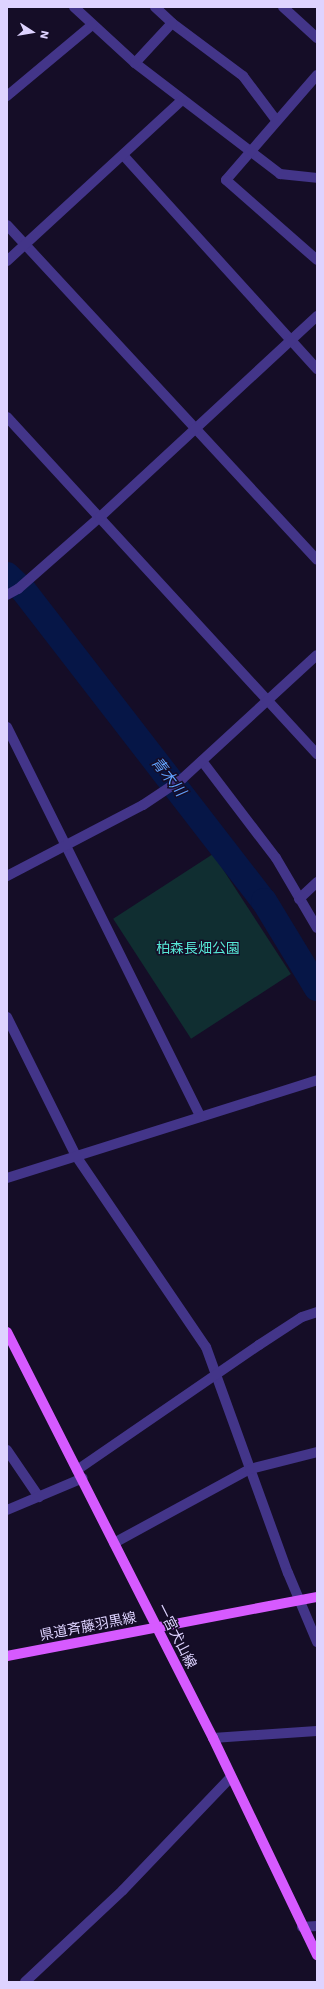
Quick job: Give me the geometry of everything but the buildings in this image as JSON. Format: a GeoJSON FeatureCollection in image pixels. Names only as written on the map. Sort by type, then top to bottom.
{"type":"FeatureCollection","features":[{"type":"Feature","properties":{"kind":"main road","name":"一宮犬山線"},"geometry":{"type":"LineString","coordinates":[[7,1332],[213,1738],[302,1927],[317,1955]]}},
{"type":"Feature","properties":{"kind":"main road","name":"県道斉藤羽黒線"},"geometry":{"type":"LineString","coordinates":[[7,1656],[156,1626],[317,1597]]}},
{"type":"Feature","properties":{"kind":"street"},"geometry":{"type":"LineString","coordinates":[[74,7],[135,63],[280,174],[317,178]]}},
{"type":"Feature","properties":{"kind":"street"},"geometry":{"type":"LineString","coordinates":[[155,7],[172,23],[243,76],[276,120]]}},
{"type":"Feature","properties":{"kind":"street"},"geometry":{"type":"LineString","coordinates":[[283,7],[317,38]]}},
{"type":"Feature","properties":{"kind":"street"},"geometry":{"type":"LineString","coordinates":[[135,63],[172,23]]}},
{"type":"Feature","properties":{"kind":"street"},"geometry":{"type":"LineString","coordinates":[[7,96],[92,25]]}},
{"type":"Feature","properties":{"kind":"street"},"geometry":{"type":"LineString","coordinates":[[317,75],[249,150],[226,180],[317,260]]}},
{"type":"Feature","properties":{"kind":"street"},"geometry":{"type":"LineString","coordinates":[[7,261],[182,100]]}},
{"type":"Feature","properties":{"kind":"street"},"geometry":{"type":"LineString","coordinates":[[123,155],[317,369]]}},
{"type":"Feature","properties":{"kind":"street"},"geometry":{"type":"LineString","coordinates":[[7,225],[317,560]]}},
{"type":"Feature","properties":{"kind":"street"},"geometry":{"type":"LineString","coordinates":[[7,595],[18,589],[100,516],[317,316]]}},
{"type":"Feature","properties":{"kind":"street"},"geometry":{"type":"LineString","coordinates":[[7,417],[100,516],[317,754]]}},
{"type":"Feature","properties":{"kind":"street"},"geometry":{"type":"LineString","coordinates":[[7,876],[64,844],[144,805],[182,779],[317,655]]}},
{"type":"Feature","properties":{"kind":"street"},"geometry":{"type":"LineString","coordinates":[[7,727],[200,1115]]}},
{"type":"Feature","properties":{"kind":"street"},"geometry":{"type":"LineString","coordinates":[[202,761],[276,858],[317,928]]}},
{"type":"Feature","properties":{"kind":"street"},"geometry":{"type":"LineString","coordinates":[[299,899],[317,882]]}},
{"type":"Feature","properties":{"kind":"street"},"geometry":{"type":"LineString","coordinates":[[7,1018],[76,1156],[132,1235],[206,1347],[288,1573],[317,1642]]}},
{"type":"Feature","properties":{"kind":"street"},"geometry":{"type":"LineString","coordinates":[[7,1178],[200,1115],[317,1080]]}},
{"type":"Feature","properties":{"kind":"street"},"geometry":{"type":"LineString","coordinates":[[7,1510],[39,1497],[80,1474],[136,1427],[216,1376],[302,1317],[317,1312]]}},
{"type":"Feature","properties":{"kind":"street"},"geometry":{"type":"LineString","coordinates":[[7,1450],[39,1497]]}},
{"type":"Feature","properties":{"kind":"street"},"geometry":{"type":"LineString","coordinates":[[114,1543],[250,1469],[317,1452]]}},
{"type":"Feature","properties":{"kind":"street"},"geometry":{"type":"LineString","coordinates":[[213,1738],[317,1731]]}},
{"type":"Feature","properties":{"kind":"street"},"geometry":{"type":"LineString","coordinates":[[25,1982],[123,1890],[231,1777]]}},
{"type":"Feature","properties":{"kind":"street"},"geometry":{"type":"LineString","coordinates":[[302,1927],[317,1926]]}},
{"type":"Feature","properties":{"kind":"green space","name":"柏森長畑公園"},"geometry":{"type":"Polygon","coordinates":[[[213,854],[291,974],[191,1039],[113,919],[213,854]]]}},
{"type":"Feature","properties":{"kind":"waterway","name":"青木川"},"geometry":{"type":"LineString","coordinates":[[7,575],[24,591],[264,901],[317,988]]}}]}
